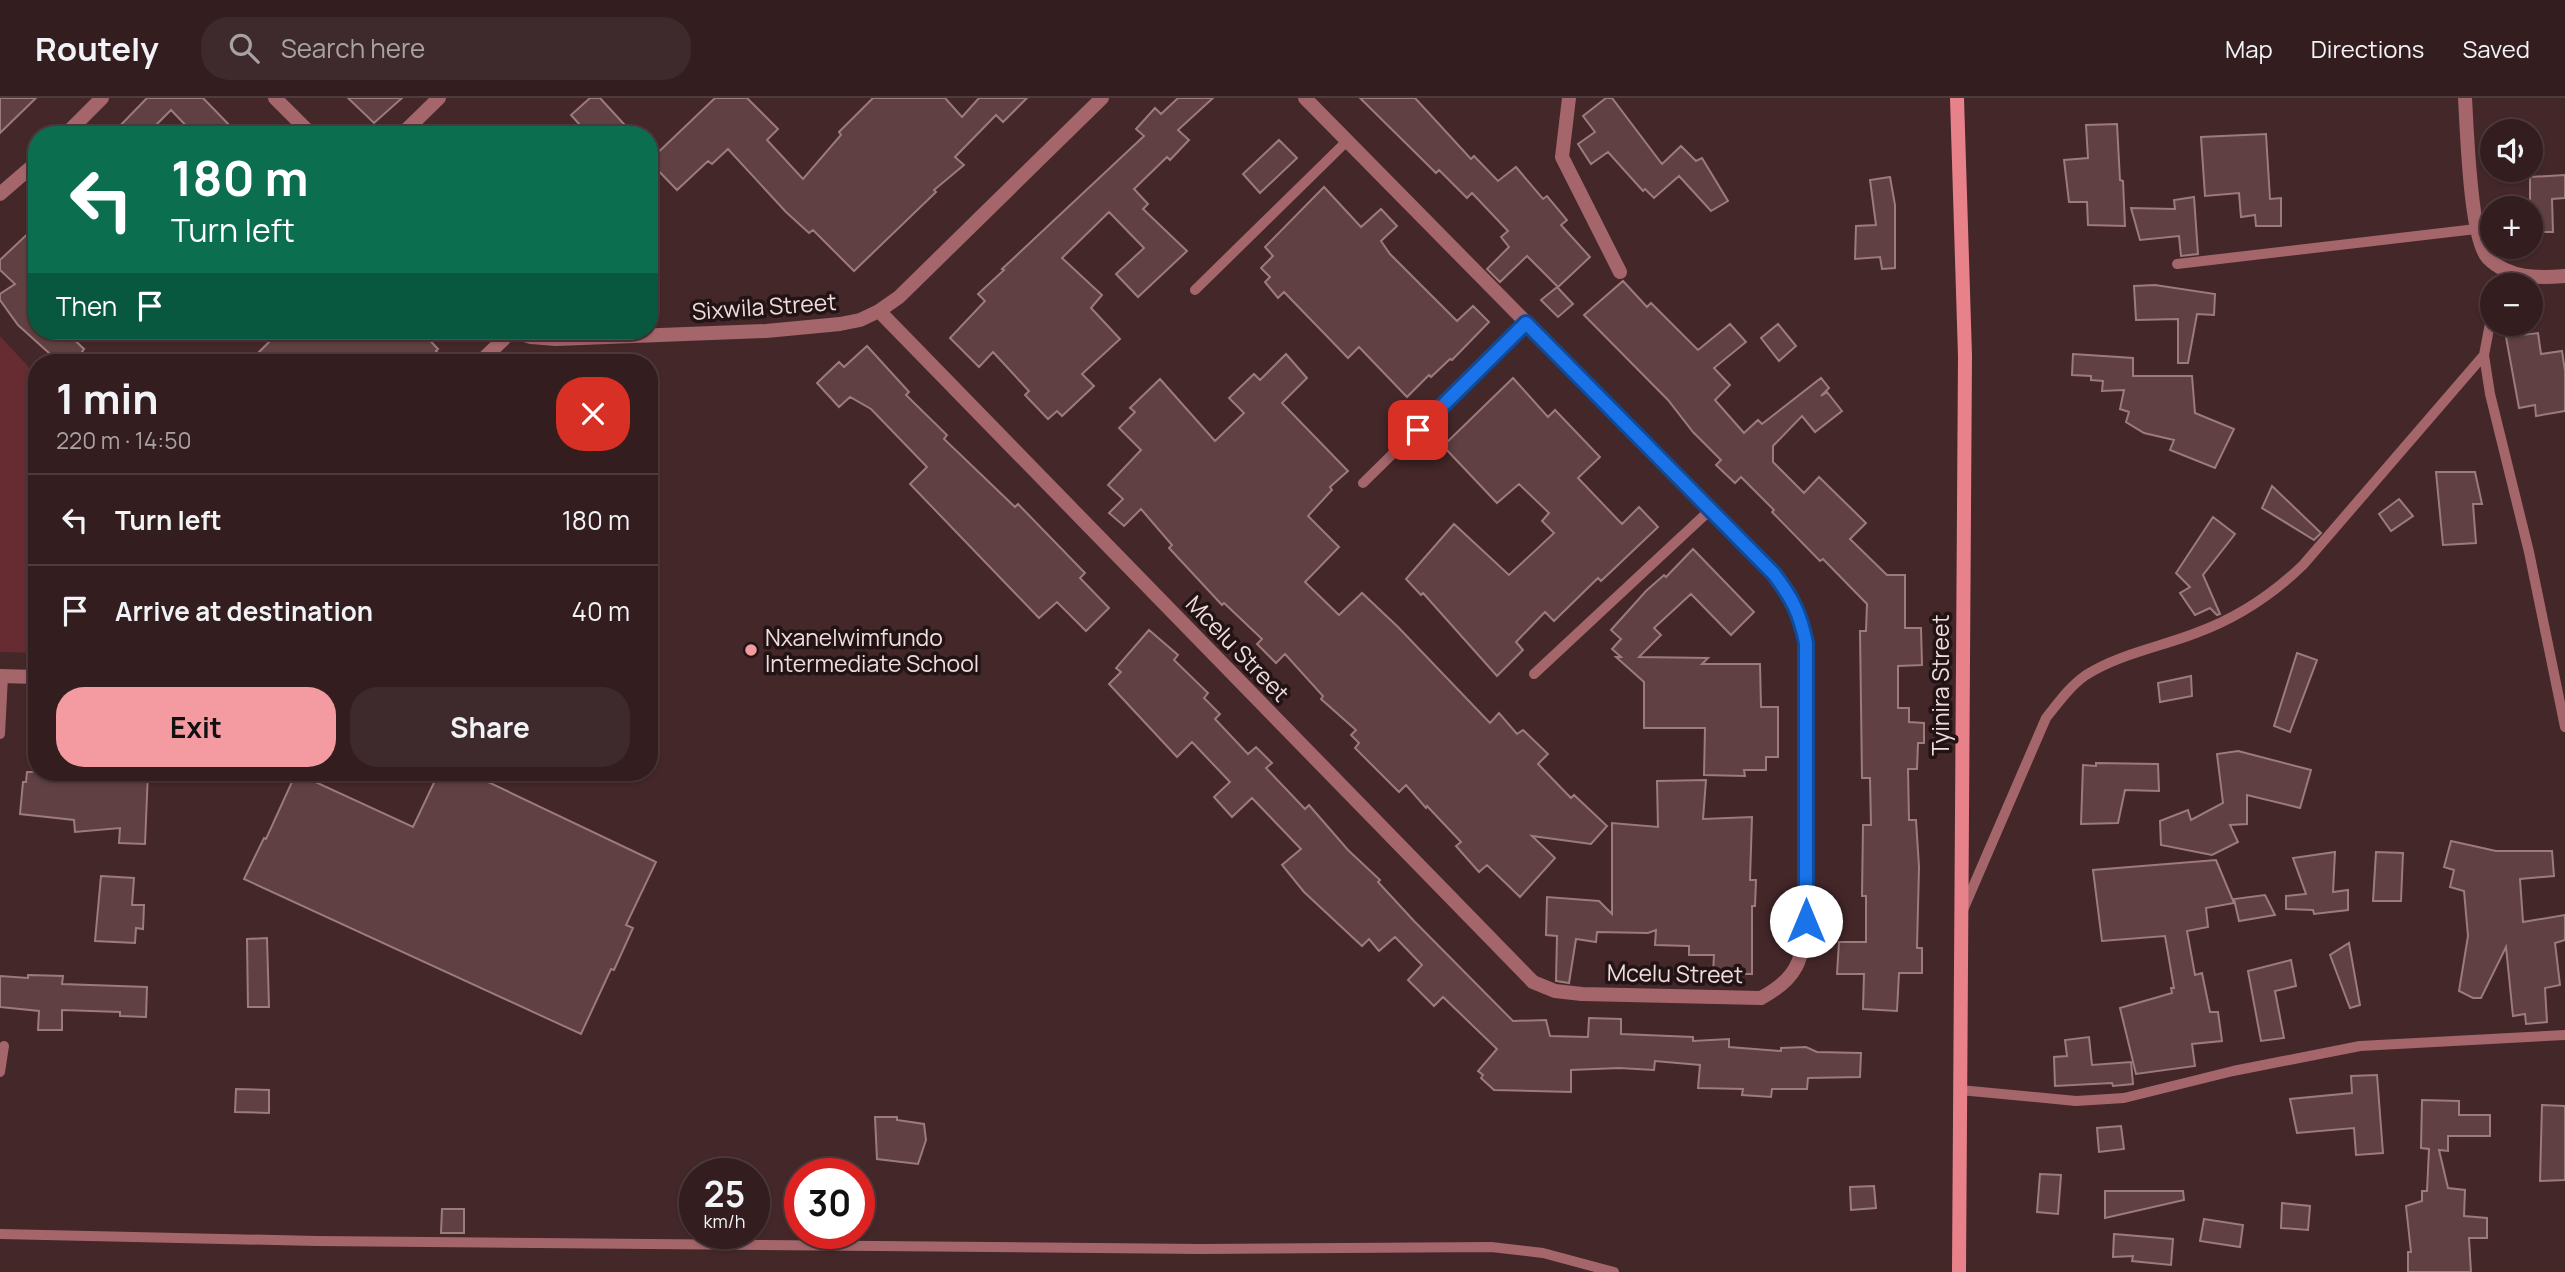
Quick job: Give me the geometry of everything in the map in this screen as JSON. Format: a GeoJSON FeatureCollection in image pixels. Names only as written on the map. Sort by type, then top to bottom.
{"type":"FeatureCollection","features":[{"type":"Feature","properties":{"kind":"street"},"geometry":{"type":"LineString","coordinates":[[74,126],[102,98]]}},
{"type":"Feature","properties":{"kind":"street"},"geometry":{"type":"LineString","coordinates":[[275,98],[303,126]]}},
{"type":"Feature","properties":{"kind":"street"},"geometry":{"type":"LineString","coordinates":[[410,126],[439,98]]}},
{"type":"Feature","properties":{"kind":"street","name":"Sixwila Street"},"geometry":{"type":"LineString","coordinates":[[658,335],[766,331],[840,324],[879,312],[900,297],[1102,98]]}},
{"type":"Feature","properties":{"kind":"street","name":"Mcelu Street"},"geometry":{"type":"LineString","coordinates":[[879,312],[1533,982],[1555,991],[1583,994],[1761,998],[1780,988],[1794,971],[1803,949],[1806,921],[1806,643],[1801,618],[1791,597],[1774,574],[1305,98]]}},
{"type":"Feature","properties":{"kind":"street"},"geometry":{"type":"LineString","coordinates":[[1569,98],[1562,157],[1620,272]]}},
{"type":"Feature","properties":{"kind":"street","name":"Tyinira Street"},"geometry":{"type":"LineString","coordinates":[[1957,98],[1965,356],[1959,1272]]}},
{"type":"Feature","properties":{"kind":"street"},"geometry":{"type":"LineString","coordinates":[[2465,98],[2476,229],[2482,251],[2507,271],[2525,277],[2565,275]]}},
{"type":"Feature","properties":{"kind":"street"},"geometry":{"type":"LineString","coordinates":[[0,194],[28,170]]}},
{"type":"Feature","properties":{"kind":"street"},"geometry":{"type":"LineString","coordinates":[[488,354],[502,340]]}},
{"type":"Feature","properties":{"kind":"street"},"geometry":{"type":"LineString","coordinates":[[1,676],[28,677]]}},
{"type":"Feature","properties":{"kind":"lane"},"geometry":{"type":"LineString","coordinates":[[1195,290],[1346,141]]}},
{"type":"Feature","properties":{"kind":"lane"},"geometry":{"type":"LineString","coordinates":[[2176,264],[2476,229]]}},
{"type":"Feature","properties":{"kind":"lane"},"geometry":{"type":"LineString","coordinates":[[1363,483],[1526,323]]}},
{"type":"Feature","properties":{"kind":"lane"},"geometry":{"type":"LineString","coordinates":[[2488,336],[2484,355],[2490,394],[2529,552],[2565,727]]}},
{"type":"Feature","properties":{"kind":"lane"},"geometry":{"type":"LineString","coordinates":[[1962,912],[2046,718],[2065,693],[2085,676],[2107,664],[2197,633],[2252,607],[2281,586],[2304,565],[2484,355]]}},
{"type":"Feature","properties":{"kind":"lane"},"geometry":{"type":"LineString","coordinates":[[1534,674],[1710,510]]}},
{"type":"Feature","properties":{"kind":"lane"},"geometry":{"type":"LineString","coordinates":[[0,734],[1,676]]}},
{"type":"Feature","properties":{"kind":"lane"},"geometry":{"type":"LineString","coordinates":[[1960,1090],[2076,1101],[2124,1098],[2233,1071],[2360,1046],[2565,1035]]}},
{"type":"Feature","properties":{"kind":"lane"},"geometry":{"type":"LineString","coordinates":[[0,1072],[4,1046]]}},
{"type":"Feature","properties":{"kind":"lane"},"geometry":{"type":"LineString","coordinates":[[0,1234],[317,1241],[1160,1249],[1491,1247],[1543,1253],[1614,1272]]}},
{"type":"Feature","properties":{"kind":"shaded area"},"geometry":{"type":"Polygon","coordinates":[[[0,336],[28,366],[28,653],[0,652],[0,336]]]}},
{"type":"Feature","properties":{"kind":"building"},"geometry":{"type":"Polygon","coordinates":[[[0,98],[36,98],[0,133],[0,98]]]}},
{"type":"Feature","properties":{"kind":"building"},"geometry":{"type":"Polygon","coordinates":[[[147,98],[203,98],[230,126],[186,126],[171,110],[155,126],[120,126],[147,98]]]}},
{"type":"Feature","properties":{"kind":"building"},"geometry":{"type":"Polygon","coordinates":[[[348,98],[402,98],[374,123],[348,98]]]}},
{"type":"Feature","properties":{"kind":"building"},"geometry":{"type":"Polygon","coordinates":[[[590,98],[600,98],[626,126],[581,126],[571,115],[590,98]]]}},
{"type":"Feature","properties":{"kind":"building"},"geometry":{"type":"Polygon","coordinates":[[[715,98],[747,98],[778,129],[767,140],[803,179],[841,135],[839,132],[873,98],[945,98],[962,117],[979,98],[1027,98],[1003,122],[996,115],[955,157],[964,165],[934,190],[936,192],[854,271],[813,230],[809,233],[786,212],[728,149],[712,164],[708,161],[677,190],[658,170],[658,152],[715,98]]]}},
{"type":"Feature","properties":{"kind":"building"},"geometry":{"type":"Polygon","coordinates":[[[1178,98],[1213,98],[1178,130],[1189,140],[1170,160],[1167,157],[1134,189],[1148,204],[1143,209],[1187,251],[1138,297],[1116,274],[1144,248],[1109,212],[1062,258],[1102,295],[1091,308],[1120,339],[1082,374],[1094,386],[1062,416],[1057,411],[1048,419],[1025,395],[1029,391],[993,352],[979,367],[950,338],[985,301],[978,294],[1144,136],[1136,129],[1155,108],[1161,114],[1178,98]]]}},
{"type":"Feature","properties":{"kind":"building"},"geometry":{"type":"Polygon","coordinates":[[[1360,98],[1415,98],[1471,159],[1474,156],[1498,181],[1516,167],[1543,199],[1547,196],[1567,220],[1561,225],[1590,257],[1558,287],[1527,256],[1500,282],[1487,269],[1509,247],[1501,237],[1508,231],[1472,193],[1467,198],[1439,170],[1436,173],[1360,98]]]}},
{"type":"Feature","properties":{"kind":"building"},"geometry":{"type":"Polygon","coordinates":[[[1606,98],[1612,98],[1662,164],[1681,146],[1696,161],[1702,158],[1728,201],[1711,211],[1679,176],[1654,198],[1645,189],[1643,191],[1608,152],[1591,164],[1578,144],[1595,132],[1583,116],[1606,98]]]}},
{"type":"Feature","properties":{"kind":"building"},"geometry":{"type":"Polygon","coordinates":[[[2117,124],[2125,226],[2088,225],[2087,202],[2069,202],[2064,160],[2088,158],[2086,125],[2117,124]]]}},
{"type":"Feature","properties":{"kind":"building"},"geometry":{"type":"Polygon","coordinates":[[[2266,134],[2270,199],[2281,198],[2281,226],[2256,226],[2255,215],[2241,217],[2239,193],[2205,196],[2201,137],[2266,134]]]}},
{"type":"Feature","properties":{"kind":"building"},"geometry":{"type":"Polygon","coordinates":[[[1279,140],[1297,158],[1260,193],[1243,174],[1279,140]]]}},
{"type":"Feature","properties":{"kind":"building"},"geometry":{"type":"Polygon","coordinates":[[[2565,175],[2565,198],[2552,199],[2553,232],[2543,232],[2543,196],[2530,196],[2530,182],[2543,182],[2543,176],[2565,175]]]}},
{"type":"Feature","properties":{"kind":"building"},"geometry":{"type":"Polygon","coordinates":[[[1890,177],[1895,205],[1895,268],[1882,269],[1880,257],[1855,259],[1856,226],[1876,225],[1870,180],[1890,177]]]}},
{"type":"Feature","properties":{"kind":"building"},"geometry":{"type":"Polygon","coordinates":[[[1324,187],[1361,227],[1381,209],[1397,226],[1381,241],[1390,254],[1457,321],[1473,306],[1489,322],[1452,360],[1431,377],[1429,375],[1407,397],[1359,347],[1348,358],[1284,292],[1278,298],[1265,282],[1270,277],[1261,268],[1273,256],[1265,247],[1324,187]]]}},
{"type":"Feature","properties":{"kind":"building"},"geometry":{"type":"Polygon","coordinates":[[[2194,197],[2198,254],[2181,256],[2179,236],[2140,240],[2131,208],[2175,209],[2174,200],[2194,197]]]}},
{"type":"Feature","properties":{"kind":"building"},"geometry":{"type":"Polygon","coordinates":[[[28,234],[28,334],[0,300],[0,294],[15,284],[0,270],[0,260],[28,234]]]}},
{"type":"Feature","properties":{"kind":"building"},"geometry":{"type":"Polygon","coordinates":[[[1623,281],[1647,307],[1651,303],[1698,350],[1730,324],[1746,342],[1714,368],[1730,385],[1715,400],[1744,433],[1758,420],[1762,424],[1821,378],[1829,388],[1821,396],[1827,392],[1842,411],[1815,432],[1802,416],[1773,446],[1773,462],[1804,493],[1819,477],[1866,523],[1850,539],[1887,575],[1905,575],[1905,628],[1921,628],[1922,665],[1898,666],[1898,708],[1909,708],[1909,722],[1924,723],[1924,743],[1918,743],[1917,769],[1908,769],[1909,820],[1916,820],[1919,867],[1917,948],[1922,948],[1922,973],[1899,973],[1897,1011],[1863,1009],[1864,974],[1837,974],[1839,942],[1866,942],[1866,896],[1862,896],[1863,825],[1871,825],[1870,778],[1862,778],[1860,631],[1866,631],[1867,604],[1823,559],[1820,561],[1741,477],[1735,483],[1716,465],[1721,460],[1693,432],[1668,400],[1584,315],[1623,281]]]}},
{"type":"Feature","properties":{"kind":"building"},"geometry":{"type":"Polygon","coordinates":[[[2155,285],[2215,294],[2214,315],[2197,314],[2188,363],[2178,363],[2178,319],[2136,320],[2134,286],[2155,285]]]}},
{"type":"Feature","properties":{"kind":"building"},"geometry":{"type":"Polygon","coordinates":[[[1557,287],[1573,304],[1558,317],[1541,300],[1557,287]]]}},
{"type":"Feature","properties":{"kind":"building"},"geometry":{"type":"Polygon","coordinates":[[[1778,324],[1796,346],[1779,361],[1761,338],[1778,324]]]}},
{"type":"Feature","properties":{"kind":"building"},"geometry":{"type":"Polygon","coordinates":[[[2538,336],[2541,354],[2562,351],[2565,411],[2536,416],[2535,405],[2519,408],[2506,337],[2538,336]]]}},
{"type":"Feature","properties":{"kind":"building"},"geometry":{"type":"Polygon","coordinates":[[[35,340],[74,340],[84,349],[82,352],[84,354],[50,354],[35,340]]]}},
{"type":"Feature","properties":{"kind":"building"},"geometry":{"type":"Polygon","coordinates":[[[271,340],[430,340],[438,349],[436,351],[439,354],[257,354],[271,340]]]}},
{"type":"Feature","properties":{"kind":"building"},"geometry":{"type":"Polygon","coordinates":[[[867,346],[909,392],[906,395],[947,435],[944,439],[1015,507],[1018,504],[1085,573],[1080,578],[1109,608],[1086,631],[1057,602],[1039,618],[910,484],[927,467],[871,409],[850,397],[839,407],[817,383],[839,362],[844,367],[867,346]]]}},
{"type":"Feature","properties":{"kind":"building"},"geometry":{"type":"Polygon","coordinates":[[[1286,354],[1307,378],[1282,403],[1348,471],[1330,487],[1332,490],[1308,516],[1339,547],[1305,582],[1339,615],[1362,593],[1490,723],[1499,713],[1517,734],[1523,730],[1548,754],[1538,764],[1571,798],[1574,795],[1607,826],[1591,844],[1532,836],[1555,858],[1520,897],[1487,865],[1479,872],[1456,846],[1461,842],[1406,785],[1399,792],[1355,748],[1359,743],[1351,735],[1356,730],[1321,699],[1323,696],[1285,654],[1276,663],[1257,644],[1262,639],[1224,603],[1222,605],[1169,548],[1172,545],[1141,509],[1124,526],[1109,513],[1123,499],[1108,485],[1141,450],[1119,428],[1135,412],[1130,408],[1160,379],[1215,441],[1244,413],[1229,398],[1254,374],[1260,380],[1286,354]]]}},
{"type":"Feature","properties":{"kind":"building"},"geometry":{"type":"Polygon","coordinates":[[[2073,354],[2133,358],[2133,376],[2192,376],[2195,413],[2234,429],[2215,468],[2170,450],[2174,440],[2144,433],[2126,422],[2129,412],[2120,409],[2124,390],[2102,391],[2103,381],[2091,380],[2091,376],[2072,375],[2073,354]]]}},
{"type":"Feature","properties":{"kind":"building"},"geometry":{"type":"Polygon","coordinates":[[[1513,378],[1548,417],[1555,410],[1600,457],[1578,478],[1622,524],[1639,507],[1658,527],[1601,581],[1598,578],[1554,621],[1545,612],[1516,642],[1523,650],[1497,676],[1423,593],[1421,595],[1406,579],[1454,524],[1509,575],[1554,533],[1542,521],[1549,513],[1519,484],[1497,503],[1443,446],[1513,378]]]}},
{"type":"Feature","properties":{"kind":"building"},"geometry":{"type":"Polygon","coordinates":[[[2436,472],[2475,472],[2482,504],[2473,504],[2476,543],[2443,545],[2436,472]]]}},
{"type":"Feature","properties":{"kind":"building"},"geometry":{"type":"Polygon","coordinates":[[[2272,486],[2321,533],[2314,540],[2262,508],[2272,486]]]}},
{"type":"Feature","properties":{"kind":"building"},"geometry":{"type":"Polygon","coordinates":[[[2399,499],[2413,516],[2391,531],[2379,514],[2399,499]]]}},
{"type":"Feature","properties":{"kind":"building"},"geometry":{"type":"Polygon","coordinates":[[[2213,517],[2235,534],[2203,575],[2220,614],[2217,615],[2210,608],[2195,615],[2180,593],[2190,587],[2176,573],[2213,517]]]}},
{"type":"Feature","properties":{"kind":"building"},"geometry":{"type":"Polygon","coordinates":[[[1693,549],[1754,612],[1731,635],[1691,594],[1654,628],[1661,635],[1639,657],[1708,658],[1702,664],[1760,664],[1761,707],[1778,707],[1778,757],[1766,757],[1766,770],[1744,770],[1745,776],[1704,775],[1705,728],[1644,728],[1644,682],[1616,657],[1621,657],[1612,649],[1621,639],[1611,630],[1646,591],[1664,575],[1666,577],[1693,549]]]}},
{"type":"Feature","properties":{"kind":"building"},"geometry":{"type":"Polygon","coordinates":[[[1149,630],[1178,655],[1174,660],[1208,693],[1204,698],[1220,714],[1215,719],[1248,754],[1256,747],[1272,763],[1266,768],[1305,809],[1309,805],[1348,850],[1380,880],[1378,882],[1414,921],[1513,1021],[1546,1020],[1550,1036],[1588,1037],[1589,1018],[1621,1019],[1621,1034],[1693,1037],[1693,1041],[1729,1039],[1729,1047],[1781,1051],[1781,1048],[1806,1047],[1817,1052],[1861,1053],[1860,1077],[1808,1078],[1807,1089],[1772,1089],[1771,1097],[1742,1095],[1743,1089],[1698,1088],[1700,1065],[1655,1061],[1654,1070],[1571,1070],[1571,1092],[1494,1090],[1481,1078],[1483,1075],[1478,1071],[1497,1049],[1443,997],[1434,1006],[1408,980],[1422,965],[1395,937],[1379,951],[1369,939],[1362,946],[1304,892],[1282,865],[1301,849],[1252,798],[1232,817],[1214,797],[1230,782],[1192,742],[1177,757],[1109,684],[1121,672],[1116,668],[1149,630]]]}},
{"type":"Feature","properties":{"kind":"building"},"geometry":{"type":"Polygon","coordinates":[[[2297,653],[2317,660],[2290,732],[2274,726],[2297,653]]]}},
{"type":"Feature","properties":{"kind":"building"},"geometry":{"type":"Polygon","coordinates":[[[2191,676],[2192,696],[2160,702],[2158,683],[2191,676]]]}},
{"type":"Feature","properties":{"kind":"building"},"geometry":{"type":"Polygon","coordinates":[[[2238,751],[2311,770],[2300,808],[2247,795],[2247,824],[2230,825],[2238,842],[2212,855],[2161,845],[2160,821],[2188,810],[2191,820],[2223,803],[2217,754],[2238,751]]]}},
{"type":"Feature","properties":{"kind":"building"},"geometry":{"type":"Polygon","coordinates":[[[2096,763],[2158,764],[2159,791],[2125,790],[2118,823],[2081,824],[2083,765],[2096,766],[2096,763]]]}},
{"type":"Feature","properties":{"kind":"building"},"geometry":{"type":"Polygon","coordinates":[[[27,772],[28,781],[148,781],[145,844],[119,843],[120,828],[75,832],[74,820],[20,814],[23,782],[26,782],[27,772]]]}},
{"type":"Feature","properties":{"kind":"building"},"geometry":{"type":"Polygon","coordinates":[[[1706,780],[1703,819],[1752,817],[1750,880],[1756,880],[1755,906],[1752,906],[1752,974],[1713,974],[1714,955],[1689,955],[1689,946],[1655,945],[1656,930],[1648,933],[1597,932],[1596,942],[1576,939],[1569,983],[1556,981],[1557,936],[1546,935],[1547,897],[1599,901],[1612,914],[1612,823],[1658,827],[1657,781],[1706,780]]]}},
{"type":"Feature","properties":{"kind":"building"},"geometry":{"type":"Polygon","coordinates":[[[292,781],[313,781],[413,827],[435,781],[486,781],[656,862],[626,925],[633,928],[581,1034],[244,879],[292,781]]]}},
{"type":"Feature","properties":{"kind":"building"},"geometry":{"type":"Polygon","coordinates":[[[2451,841],[2496,851],[2552,851],[2554,876],[2520,879],[2523,922],[2565,915],[2565,940],[2555,943],[2560,985],[2545,988],[2547,1022],[2526,1024],[2525,1014],[2513,1016],[2506,947],[2481,998],[2473,998],[2459,991],[2468,936],[2464,891],[2450,887],[2454,870],[2444,867],[2451,841]]]}},
{"type":"Feature","properties":{"kind":"building"},"geometry":{"type":"Polygon","coordinates":[[[2335,852],[2333,892],[2348,890],[2348,910],[2314,914],[2313,910],[2286,909],[2286,896],[2306,894],[2293,858],[2335,852]]]}},
{"type":"Feature","properties":{"kind":"building"},"geometry":{"type":"Polygon","coordinates":[[[2376,852],[2403,853],[2401,901],[2373,901],[2376,852]]]}},
{"type":"Feature","properties":{"kind":"building"},"geometry":{"type":"Polygon","coordinates":[[[2216,860],[2234,903],[2206,908],[2208,927],[2187,931],[2195,975],[2202,973],[2210,1012],[2218,1012],[2222,1041],[2192,1044],[2195,1066],[2136,1074],[2120,1008],[2172,993],[2171,988],[2174,988],[2165,936],[2102,941],[2093,870],[2216,860]]]}},
{"type":"Feature","properties":{"kind":"building"},"geometry":{"type":"Polygon","coordinates":[[[101,876],[134,878],[132,905],[144,905],[143,929],[136,928],[135,943],[95,941],[101,876]]]}},
{"type":"Feature","properties":{"kind":"building"},"geometry":{"type":"Polygon","coordinates":[[[2265,895],[2275,915],[2239,921],[2234,899],[2265,895]]]}},
{"type":"Feature","properties":{"kind":"building"},"geometry":{"type":"Polygon","coordinates":[[[267,938],[269,1007],[248,1007],[247,939],[267,938]]]}},
{"type":"Feature","properties":{"kind":"building"},"geometry":{"type":"Polygon","coordinates":[[[2349,943],[2360,1005],[2350,1008],[2330,955],[2349,943]]]}},
{"type":"Feature","properties":{"kind":"building"},"geometry":{"type":"Polygon","coordinates":[[[2291,960],[2296,986],[2275,991],[2284,1038],[2261,1041],[2248,971],[2291,960]]]}},
{"type":"Feature","properties":{"kind":"building"},"geometry":{"type":"Polygon","coordinates":[[[28,975],[63,976],[62,984],[147,987],[146,1017],[120,1016],[120,1012],[62,1010],[62,1030],[38,1030],[39,1011],[0,1007],[0,976],[28,978],[28,975]]]}},
{"type":"Feature","properties":{"kind":"building"},"geometry":{"type":"Polygon","coordinates":[[[2089,1037],[2092,1065],[2131,1062],[2133,1084],[2055,1086],[2054,1057],[2067,1056],[2065,1040],[2089,1037]]]}},
{"type":"Feature","properties":{"kind":"building"},"geometry":{"type":"Polygon","coordinates":[[[2377,1075],[2383,1153],[2356,1155],[2354,1128],[2297,1133],[2290,1099],[2352,1093],[2351,1076],[2377,1075]]]}},
{"type":"Feature","properties":{"kind":"building"},"geometry":{"type":"Polygon","coordinates":[[[236,1089],[269,1090],[269,1113],[235,1112],[236,1089]]]}},
{"type":"Feature","properties":{"kind":"building"},"geometry":{"type":"Polygon","coordinates":[[[2422,1100],[2459,1101],[2459,1115],[2490,1115],[2490,1136],[2448,1136],[2448,1151],[2439,1150],[2448,1188],[2465,1190],[2464,1216],[2487,1218],[2487,1238],[2469,1238],[2471,1272],[2408,1272],[2408,1252],[2411,1252],[2406,1206],[2422,1201],[2422,1191],[2427,1191],[2429,1149],[2421,1148],[2422,1100]]]}},
{"type":"Feature","properties":{"kind":"building"},"geometry":{"type":"Polygon","coordinates":[[[2542,1105],[2565,1106],[2565,1180],[2540,1181],[2542,1105]]]}},
{"type":"Feature","properties":{"kind":"building"},"geometry":{"type":"Polygon","coordinates":[[[875,1117],[897,1117],[897,1120],[924,1124],[926,1140],[918,1164],[877,1159],[875,1117]]]}},
{"type":"Feature","properties":{"kind":"building"},"geometry":{"type":"Polygon","coordinates":[[[2121,1126],[2124,1149],[2099,1152],[2097,1128],[2121,1126]]]}},
{"type":"Feature","properties":{"kind":"building"},"geometry":{"type":"Polygon","coordinates":[[[2040,1174],[2061,1175],[2058,1214],[2037,1212],[2040,1174]]]}},
{"type":"Feature","properties":{"kind":"building"},"geometry":{"type":"Polygon","coordinates":[[[1874,1186],[1876,1208],[1851,1210],[1850,1187],[1874,1186]]]}},
{"type":"Feature","properties":{"kind":"building"},"geometry":{"type":"Polygon","coordinates":[[[2105,1191],[2183,1191],[2184,1200],[2105,1218],[2105,1191]]]}},
{"type":"Feature","properties":{"kind":"building"},"geometry":{"type":"Polygon","coordinates":[[[2282,1203],[2310,1206],[2308,1230],[2281,1228],[2282,1203]]]}},
{"type":"Feature","properties":{"kind":"building"},"geometry":{"type":"Polygon","coordinates":[[[442,1209],[464,1209],[464,1233],[441,1233],[442,1209]]]}},
{"type":"Feature","properties":{"kind":"building"},"geometry":{"type":"Polygon","coordinates":[[[2204,1219],[2243,1225],[2240,1247],[2200,1241],[2204,1219]]]}},
{"type":"Feature","properties":{"kind":"building"},"geometry":{"type":"Polygon","coordinates":[[[2114,1234],[2173,1239],[2171,1265],[2132,1261],[2133,1256],[2113,1257],[2114,1234]]]}},
{"type":"Feature","properties":{"kind":"place","name":"Nxanelwimfundo Intermediate School"},"geometry":{"type":"Point","coordinates":[751,650]}},
{"type":"Feature","properties":{"kind":"route"},"geometry":{"type":"LineString","coordinates":[[1418,430],[1526,323],[1774,574],[1791,597],[1801,618],[1806,643],[1806,921]]}}]}
